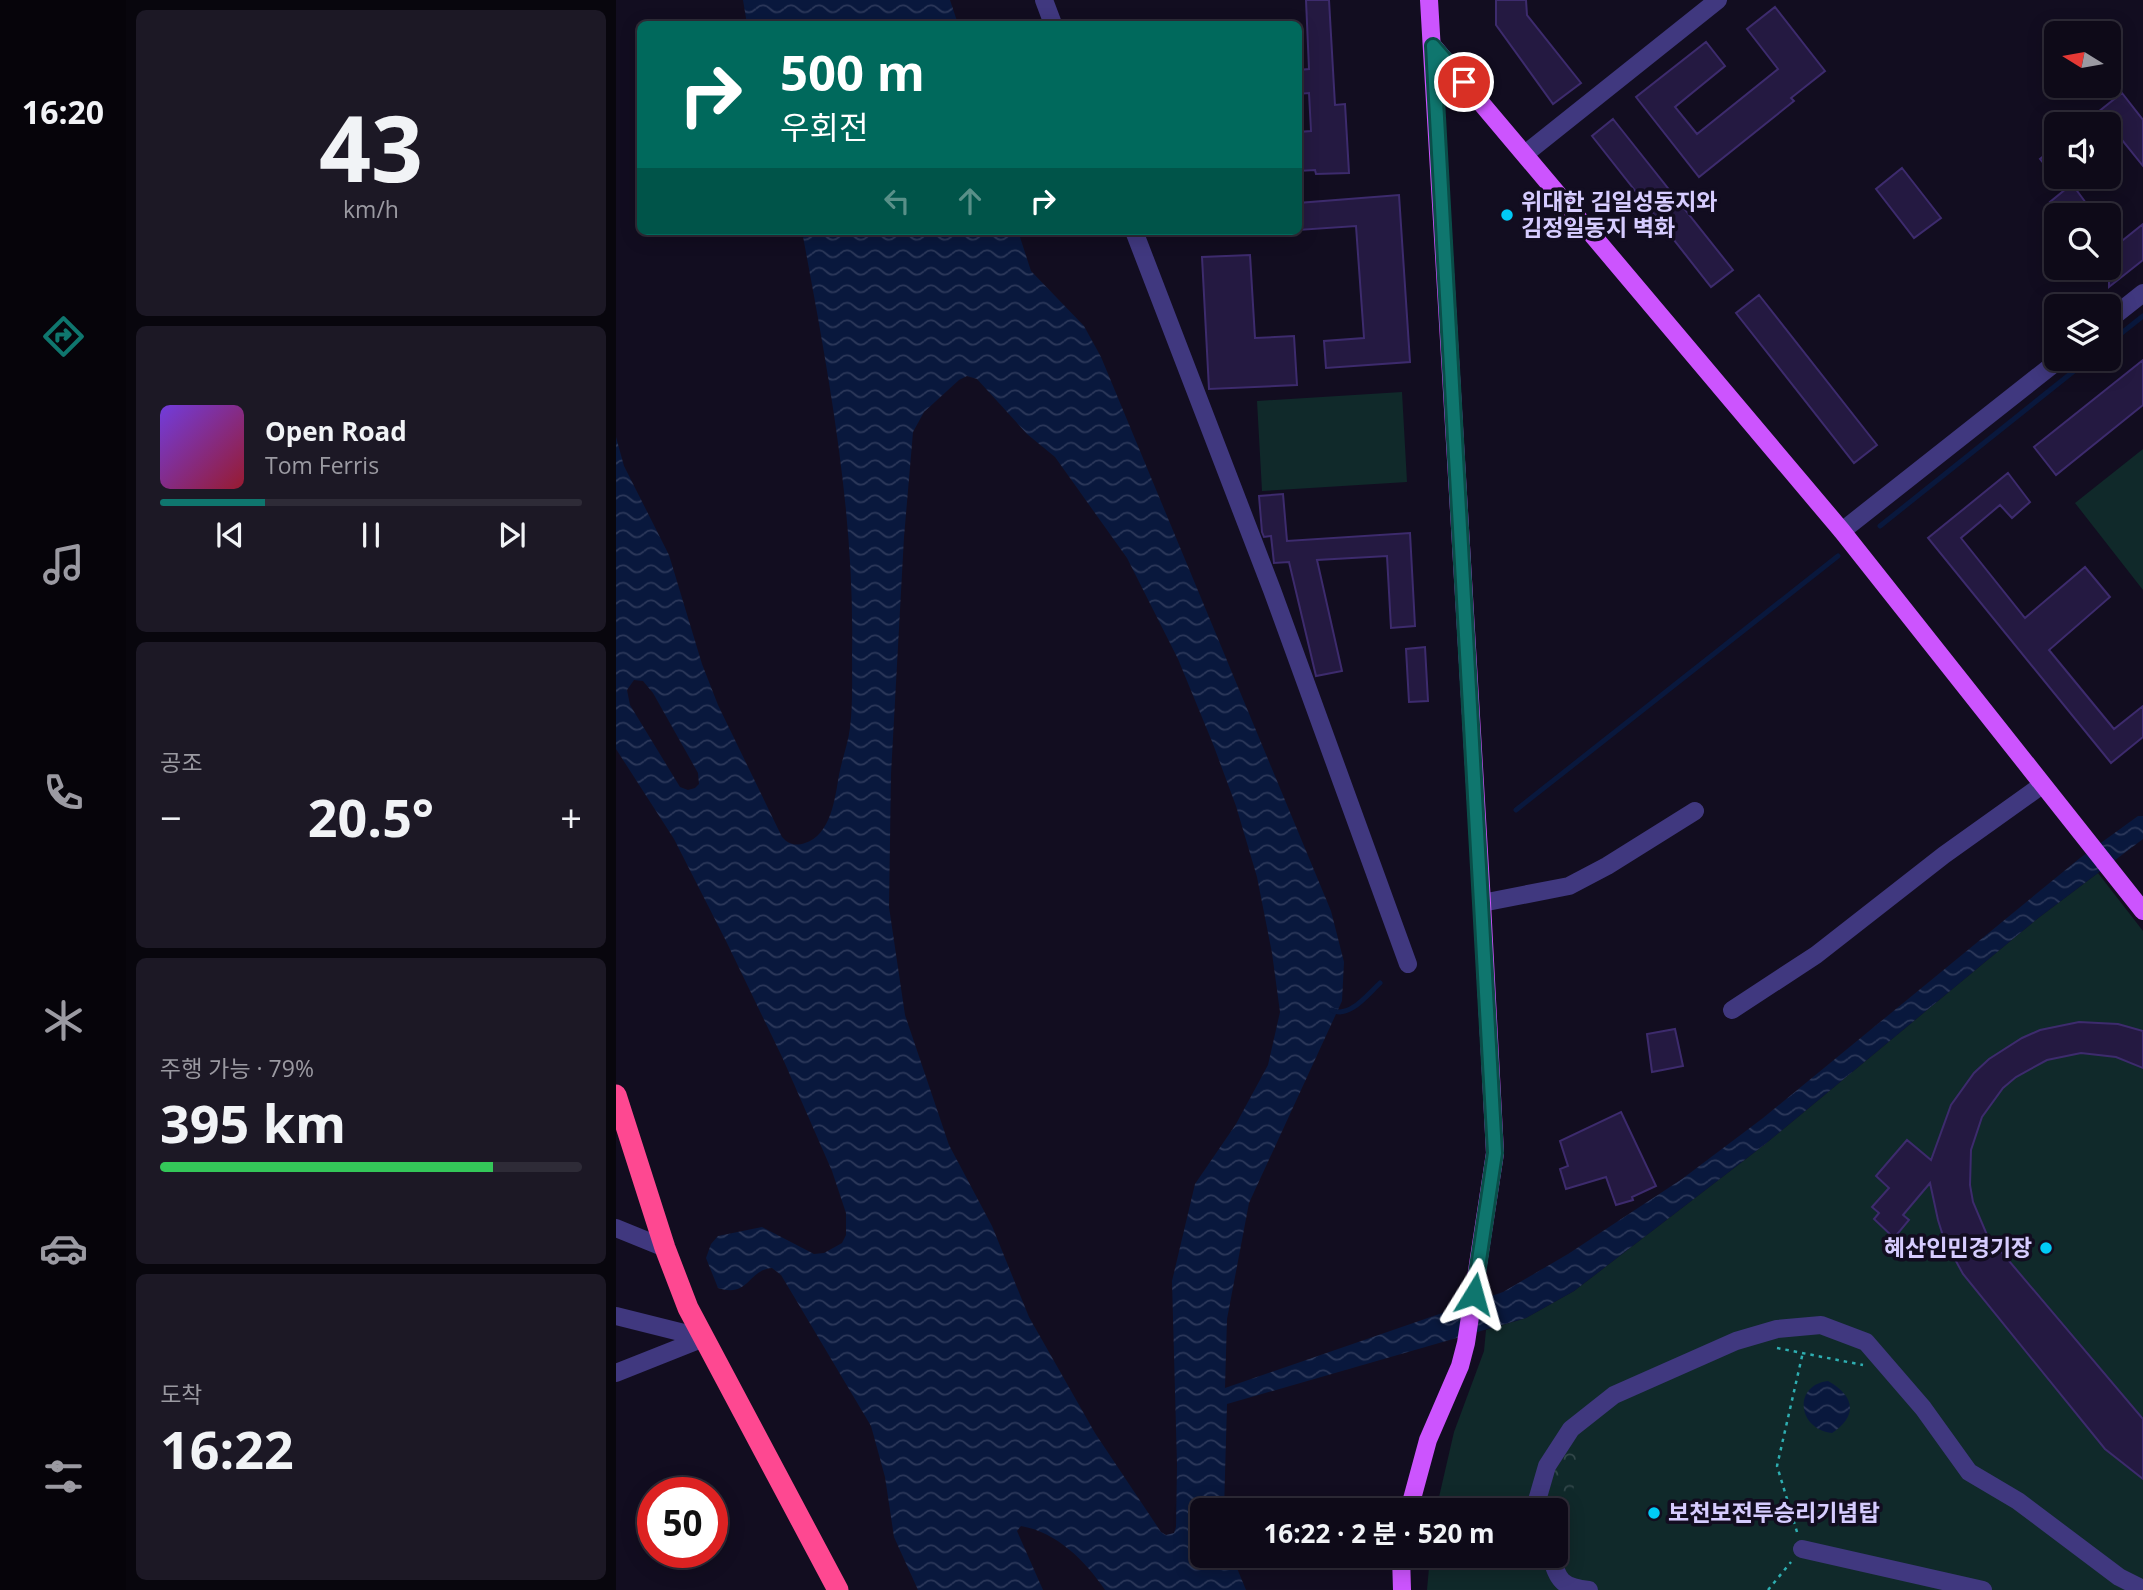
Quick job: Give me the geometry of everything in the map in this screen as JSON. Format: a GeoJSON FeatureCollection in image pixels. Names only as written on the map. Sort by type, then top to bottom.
{"type":"FeatureCollection","features":[{"type":"Feature","properties":{"kind":"highway"},"geometry":{"type":"LineString","coordinates":[[616,1094],[665,1248],[688,1308],[838,1590]]}},
{"type":"Feature","properties":{"kind":"main road"},"geometry":{"type":"LineString","coordinates":[[1412,1498],[1428,1440],[1460,1367],[1466,1343],[1495,1153],[1429,0]]}},
{"type":"Feature","properties":{"kind":"main road"},"geometry":{"type":"LineString","coordinates":[[1433,46],[1842,531],[2143,911]]}},
{"type":"Feature","properties":{"kind":"main road"},"geometry":{"type":"LineString","coordinates":[[1401,1568],[1402,1590]]}},
{"type":"Feature","properties":{"kind":"street"},"geometry":{"type":"LineString","coordinates":[[1044,0],[1052,21]]}},
{"type":"Feature","properties":{"kind":"street"},"geometry":{"type":"LineString","coordinates":[[1525,154],[1718,0]]}},
{"type":"Feature","properties":{"kind":"street"},"geometry":{"type":"LineString","coordinates":[[1136,235],[1272,590],[1408,964]]}},
{"type":"Feature","properties":{"kind":"street"},"geometry":{"type":"LineString","coordinates":[[2121,310],[2143,293]]}},
{"type":"Feature","properties":{"kind":"street"},"geometry":{"type":"LineString","coordinates":[[1842,531],[2045,371]]}},
{"type":"Feature","properties":{"kind":"street"},"geometry":{"type":"LineString","coordinates":[[1732,1010],[1816,955],[1944,855],[2042,785]]}},
{"type":"Feature","properties":{"kind":"street"},"geometry":{"type":"LineString","coordinates":[[1482,903],[1569,886],[1607,866],[1695,811]]}},
{"type":"Feature","properties":{"kind":"street"},"geometry":{"type":"LineString","coordinates":[[616,1228],[665,1248]]}},
{"type":"Feature","properties":{"kind":"street"},"geometry":{"type":"LineString","coordinates":[[616,1316],[704,1338]]}},
{"type":"Feature","properties":{"kind":"street"},"geometry":{"type":"LineString","coordinates":[[1538,1498],[1547,1466],[1571,1429],[1614,1395],[1736,1341],[1777,1329],[1821,1325],[1866,1342],[1923,1408],[1969,1472],[2018,1501],[2119,1577],[2143,1589]]}},
{"type":"Feature","properties":{"kind":"street"},"geometry":{"type":"LineString","coordinates":[[616,1374],[704,1338]]}},
{"type":"Feature","properties":{"kind":"street"},"geometry":{"type":"LineString","coordinates":[[1802,1549],[1983,1590]]}},
{"type":"Feature","properties":{"kind":"street"},"geometry":{"type":"LineString","coordinates":[[1554,1568],[1556,1576],[1565,1585],[1589,1590]]}},
{"type":"Feature","properties":{"kind":"path"},"geometry":{"type":"LineString","coordinates":[[1776,1348],[1866,1366]]}},
{"type":"Feature","properties":{"kind":"path"},"geometry":{"type":"LineString","coordinates":[[1768,1590],[1802,1549],[1777,1465],[1803,1352]]}},
{"type":"Feature","properties":{"kind":"green space"},"geometry":{"type":"Polygon","coordinates":[[[1402,392],[1407,482],[1262,491],[1257,401],[1402,392]]]}},
{"type":"Feature","properties":{"kind":"green space"},"geometry":{"type":"Polygon","coordinates":[[[2143,449],[2143,590],[2075,503],[2143,449]]]}},
{"type":"Feature","properties":{"kind":"green space"},"geometry":{"type":"Polygon","coordinates":[[[2098,873],[2143,931],[2143,1590],[1427,1590],[1429,1568],[1568,1568],[1568,1498],[1439,1498],[1454,1432],[1484,1351],[1486,1330],[1526,1318],[1574,1291],[1764,1145],[2037,919],[2098,873]]]}},
{"type":"Feature","properties":{"kind":"green space"},"geometry":{"type":"Polygon","coordinates":[[[1569,1438],[1575,1441],[1581,1452],[1568,1515],[1568,1498],[1540,1498],[1543,1476],[1569,1438]]]}},
{"type":"Feature","properties":{"kind":"water"},"geometry":{"type":"Polygon","coordinates":[[[743,0],[950,0],[957,21],[746,21],[743,0]]]}},
{"type":"Feature","properties":{"kind":"water"},"geometry":{"type":"Polygon","coordinates":[[[803,235],[1019,235],[1031,271],[1084,326],[1101,357],[1331,911],[1344,962],[1342,1001],[1249,1203],[1227,1319],[1225,1388],[1503,1292],[1568,1254],[1682,1179],[1763,1118],[2080,858],[2138,816],[2143,816],[2143,839],[2037,919],[1764,1145],[1574,1291],[1526,1318],[1227,1404],[1224,1498],[1190,1498],[1190,1568],[1237,1568],[1246,1590],[1105,1590],[1069,1549],[1046,1534],[1021,1526],[1017,1531],[1043,1590],[918,1590],[894,1537],[885,1477],[871,1426],[781,1275],[772,1268],[758,1273],[743,1287],[728,1290],[718,1288],[706,1258],[711,1244],[718,1236],[762,1227],[814,1254],[824,1253],[842,1243],[846,1235],[846,1213],[832,1171],[783,1059],[726,941],[674,839],[616,749],[616,437],[624,466],[669,555],[702,664],[718,705],[782,837],[787,842],[799,844],[814,839],[821,832],[830,815],[836,794],[851,719],[852,601],[838,441],[803,235]],[[967,376],[924,412],[913,432],[904,537],[891,774],[889,907],[905,1015],[949,1145],[992,1226],[1029,1317],[1095,1433],[1161,1532],[1166,1535],[1174,1533],[1176,1527],[1172,1281],[1195,1184],[1236,1124],[1268,1065],[1280,1012],[1257,877],[1236,806],[1178,659],[1127,558],[1055,457],[1027,434],[977,379],[967,376]],[[634,680],[627,690],[630,705],[680,787],[688,790],[695,788],[699,784],[698,773],[653,693],[643,681],[634,680]]]}},
{"type":"Feature","properties":{"kind":"water"},"geometry":{"type":"Polygon","coordinates":[[[1828,1381],[1844,1393],[1850,1406],[1846,1420],[1832,1433],[1820,1430],[1812,1424],[1804,1407],[1809,1390],[1828,1381]]]}},
{"type":"Feature","properties":{"kind":"building"},"geometry":{"type":"Polygon","coordinates":[[[1306,0],[1329,0],[1335,105],[1345,104],[1349,173],[1316,174],[1315,170],[1302,171],[1302,132],[1311,131],[1309,93],[1302,94],[1302,70],[1309,69],[1306,0]]]}},
{"type":"Feature","properties":{"kind":"building"},"geometry":{"type":"Polygon","coordinates":[[[1496,0],[1526,0],[1527,15],[1581,83],[1553,104],[1496,25],[1496,0]]]}},
{"type":"Feature","properties":{"kind":"building"},"geometry":{"type":"Polygon","coordinates":[[[1775,7],[1825,71],[1791,98],[1794,101],[1699,177],[1636,97],[1706,42],[1725,66],[1675,107],[1697,134],[1778,69],[1747,29],[1775,7]]]}},
{"type":"Feature","properties":{"kind":"building"},"geometry":{"type":"Polygon","coordinates":[[[2121,94],[2143,120],[2143,166],[2121,139],[2121,112],[2098,112],[2116,98],[2121,98],[2121,94]]]}},
{"type":"Feature","properties":{"kind":"building"},"geometry":{"type":"Polygon","coordinates":[[[1613,119],[1733,270],[1711,287],[1592,136],[1613,119]]]}},
{"type":"Feature","properties":{"kind":"building"},"geometry":{"type":"Polygon","coordinates":[[[1902,168],[1941,218],[1914,238],[1876,189],[1902,168]]]}},
{"type":"Feature","properties":{"kind":"building"},"geometry":{"type":"Polygon","coordinates":[[[2066,189],[2076,189],[2086,203],[2051,203],[2066,189]]]}},
{"type":"Feature","properties":{"kind":"building"},"geometry":{"type":"Polygon","coordinates":[[[1399,195],[1410,362],[1326,368],[1324,341],[1364,338],[1356,226],[1302,230],[1302,203],[1399,195]]]}},
{"type":"Feature","properties":{"kind":"building"},"geometry":{"type":"Polygon","coordinates":[[[2143,224],[2143,260],[2121,277],[2121,242],[2143,224]]]}},
{"type":"Feature","properties":{"kind":"building"},"geometry":{"type":"Polygon","coordinates":[[[1250,255],[1255,338],[1294,336],[1297,385],[1209,389],[1202,257],[1250,255]]]}},
{"type":"Feature","properties":{"kind":"building"},"geometry":{"type":"Polygon","coordinates":[[[2109,280],[2118,280],[2109,287],[2109,280]]]}},
{"type":"Feature","properties":{"kind":"building"},"geometry":{"type":"Polygon","coordinates":[[[1759,295],[1877,445],[1854,463],[1736,313],[1759,295]]]}},
{"type":"Feature","properties":{"kind":"building"},"geometry":{"type":"Polygon","coordinates":[[[2143,360],[2143,405],[2056,475],[2034,447],[2143,360]]]}},
{"type":"Feature","properties":{"kind":"building"},"geometry":{"type":"Polygon","coordinates":[[[2008,473],[2030,502],[2012,518],[2000,505],[1961,538],[2025,618],[2085,567],[2110,597],[2049,650],[2114,729],[2143,706],[2143,737],[2111,763],[1928,538],[2008,473]]]}},
{"type":"Feature","properties":{"kind":"building"},"geometry":{"type":"Polygon","coordinates":[[[1283,494],[1287,541],[1410,533],[1415,626],[1391,628],[1387,556],[1317,560],[1342,671],[1316,676],[1289,562],[1274,563],[1271,536],[1264,537],[1262,532],[1259,496],[1283,494]]]}},
{"type":"Feature","properties":{"kind":"building"},"geometry":{"type":"Polygon","coordinates":[[[1425,647],[1428,701],[1409,702],[1406,649],[1425,647]]]}},
{"type":"Feature","properties":{"kind":"building"},"geometry":{"type":"Polygon","coordinates":[[[2079,1022],[2118,1024],[2143,1031],[2143,1068],[2116,1057],[2081,1053],[2047,1060],[2016,1077],[2003,1088],[1982,1117],[1971,1150],[1970,1185],[1973,1202],[1987,1235],[2143,1419],[2143,1479],[2105,1449],[1963,1274],[1944,1239],[1930,1183],[1903,1215],[1909,1220],[1894,1238],[1874,1219],[1879,1213],[1872,1207],[1889,1188],[1876,1176],[1907,1140],[1931,1160],[1951,1105],[1974,1073],[1989,1059],[2040,1030],[2079,1022]]]}},
{"type":"Feature","properties":{"kind":"building"},"geometry":{"type":"Polygon","coordinates":[[[1675,1029],[1683,1066],[1652,1072],[1647,1034],[1675,1029]]]}},
{"type":"Feature","properties":{"kind":"building"},"geometry":{"type":"Polygon","coordinates":[[[1621,1112],[1656,1186],[1632,1197],[1633,1200],[1616,1205],[1606,1177],[1566,1189],[1560,1169],[1568,1166],[1560,1141],[1621,1112]]]}},
{"type":"Feature","properties":{"kind":"waterway"},"geometry":{"type":"LineString","coordinates":[[2121,333],[2143,316]]}},
{"type":"Feature","properties":{"kind":"waterway"},"geometry":{"type":"LineString","coordinates":[[1880,526],[2074,371]]}},
{"type":"Feature","properties":{"kind":"waterway"},"geometry":{"type":"LineString","coordinates":[[1516,810],[1838,556]]}},
{"type":"Feature","properties":{"kind":"waterway"},"geometry":{"type":"LineString","coordinates":[[1332,1010],[1338,1012],[1351,1008],[1380,983]]}},
{"type":"Feature","properties":{"kind":"place","name":"위대한 김일성동지와 김정일동지 벽화"},"geometry":{"type":"Point","coordinates":[1507,215]}},
{"type":"Feature","properties":{"kind":"place","name":"혜산인민경기장"},"geometry":{"type":"Point","coordinates":[2046,1248]}},
{"type":"Feature","properties":{"kind":"place","name":"보천보전투승리기념탑"},"geometry":{"type":"Point","coordinates":[1654,1513]}},
{"type":"Feature","properties":{"kind":"route"},"geometry":{"type":"LineString","coordinates":[[1464,82],[1433,46],[1495,1153],[1474,1294]]}}]}
